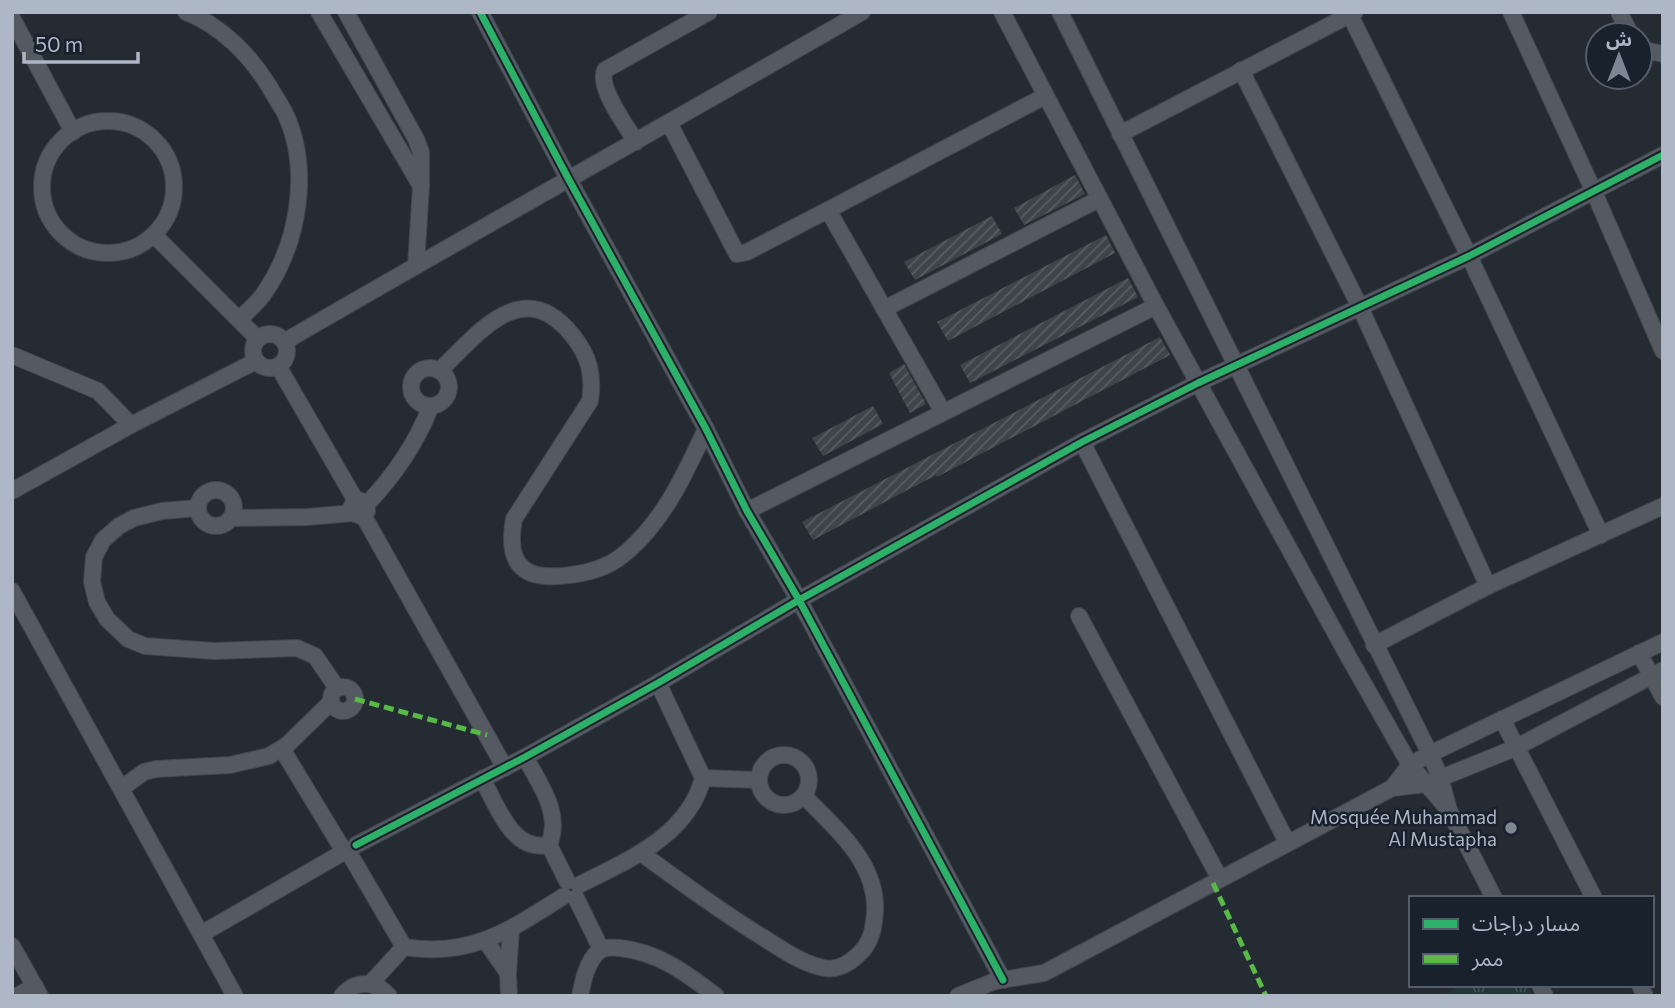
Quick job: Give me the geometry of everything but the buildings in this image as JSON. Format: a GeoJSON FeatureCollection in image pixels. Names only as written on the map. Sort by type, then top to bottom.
{"type":"FeatureCollection","features":[{"type":"Feature","properties":{"kind":"street"},"geometry":{"type":"LineString","coordinates":[[186,12],[218,31],[257,67],[285,114],[297,155],[299,188],[296,212],[284,256],[265,292],[239,319]]}},
{"type":"Feature","properties":{"kind":"street"},"geometry":{"type":"LineString","coordinates":[[319,12],[421,187]]}},
{"type":"Feature","properties":{"kind":"street"},"geometry":{"type":"LineString","coordinates":[[480,12],[706,429],[747,511],[799,600],[1003,979]]}},
{"type":"Feature","properties":{"kind":"street"},"geometry":{"type":"LineString","coordinates":[[636,142],[604,88],[602,75],[605,69],[709,12]]}},
{"type":"Feature","properties":{"kind":"street"},"geometry":{"type":"LineString","coordinates":[[284,342],[862,12]]}},
{"type":"Feature","properties":{"kind":"street"},"geometry":{"type":"LineString","coordinates":[[1002,12],[1156,306],[1410,765],[1433,781]]}},
{"type":"Feature","properties":{"kind":"street"},"geometry":{"type":"LineString","coordinates":[[1060,12],[1430,754],[1433,781],[1493,896]]}},
{"type":"Feature","properties":{"kind":"street"},"geometry":{"type":"LineString","coordinates":[[1511,12],[1663,351]]}},
{"type":"Feature","properties":{"kind":"street"},"geometry":{"type":"LineString","coordinates":[[328,27],[347,14],[421,152],[416,265]]}},
{"type":"Feature","properties":{"kind":"street"},"geometry":{"type":"LineString","coordinates":[[1120,134],[1353,14],[1601,535]]}},
{"type":"Feature","properties":{"kind":"street"},"geometry":{"type":"LineString","coordinates":[[12,18],[73,132]]}},
{"type":"Feature","properties":{"kind":"street"},"geometry":{"type":"LineString","coordinates":[[341,50],[360,38]]}},
{"type":"Feature","properties":{"kind":"street"},"geometry":{"type":"LineString","coordinates":[[1241,70],[1360,307],[1488,586]]}},
{"type":"Feature","properties":{"kind":"street"},"geometry":{"type":"LineString","coordinates":[[669,123],[737,254],[828,210],[1045,96]]}},
{"type":"Feature","properties":{"kind":"street"},"geometry":{"type":"LineString","coordinates":[[99,122],[118,122],[144,131],[158,143],[171,167],[174,195],[165,221],[154,235],[131,249],[105,253],[80,246],[59,231],[43,200],[44,173],[54,149],[73,132],[99,122]]}},
{"type":"Feature","properties":{"kind":"street"},"geometry":{"type":"LineString","coordinates":[[202,933],[658,683],[799,600],[1082,442],[1198,383],[1469,256],[1663,155]]}},
{"type":"Feature","properties":{"kind":"street"},"geometry":{"type":"LineString","coordinates":[[884,309],[1099,199]]}},
{"type":"Feature","properties":{"kind":"street"},"geometry":{"type":"LineString","coordinates":[[828,210],[943,412]]}},
{"type":"Feature","properties":{"kind":"street"},"geometry":{"type":"LineString","coordinates":[[154,235],[258,339]]}},
{"type":"Feature","properties":{"kind":"street"},"geometry":{"type":"LineString","coordinates":[[747,511],[1156,306]]}},
{"type":"Feature","properties":{"kind":"street"},"geometry":{"type":"LineString","coordinates":[[439,371],[494,320],[514,310],[525,308],[549,313],[565,326],[586,354],[592,378],[590,401],[514,519],[512,538],[516,557],[522,568],[536,575],[560,576],[584,572],[607,565],[621,556],[654,522],[683,478],[706,429]]}},
{"type":"Feature","properties":{"kind":"street"},"geometry":{"type":"LineString","coordinates":[[272,334],[279,336],[284,342],[287,355],[278,366],[270,368],[256,361],[253,354],[258,339],[272,334]]}},
{"type":"Feature","properties":{"kind":"street"},"geometry":{"type":"LineString","coordinates":[[12,355],[89,385],[110,401],[131,425]]}},
{"type":"Feature","properties":{"kind":"street"},"geometry":{"type":"LineString","coordinates":[[12,491],[131,425],[256,361]]}},
{"type":"Feature","properties":{"kind":"street"},"geometry":{"type":"LineString","coordinates":[[278,366],[505,768]]}},
{"type":"Feature","properties":{"kind":"street"},"geometry":{"type":"LineString","coordinates":[[433,368],[447,380],[449,392],[444,400],[431,406],[416,400],[411,384],[415,375],[423,369],[433,368]]}},
{"type":"Feature","properties":{"kind":"street"},"geometry":{"type":"LineString","coordinates":[[232,518],[234,503],[229,495],[214,490],[205,494],[198,508],[202,519],[212,526],[225,524],[232,518],[307,517],[360,509],[401,465],[431,406]]}},
{"type":"Feature","properties":{"kind":"street"},"geometry":{"type":"LineString","coordinates":[[1082,442],[1287,842]]}},
{"type":"Feature","properties":{"kind":"street"},"geometry":{"type":"LineString","coordinates":[[1374,645],[1488,586],[1663,506]]}},
{"type":"Feature","properties":{"kind":"street"},"geometry":{"type":"LineString","coordinates":[[122,788],[150,770],[243,763],[269,756],[282,749],[334,695],[315,656],[297,648],[214,651],[145,646],[128,639],[107,619],[97,601],[92,582],[94,557],[103,540],[119,526],[134,518],[162,510],[198,508]]}},
{"type":"Feature","properties":{"kind":"street"},"geometry":{"type":"LineString","coordinates":[[12,591],[235,996]]}},
{"type":"Feature","properties":{"kind":"street"},"geometry":{"type":"LineString","coordinates":[[1079,616],[1220,880]]}},
{"type":"Feature","properties":{"kind":"street"},"geometry":{"type":"LineString","coordinates":[[1392,788],[1410,765],[1430,754],[1663,642]]}},
{"type":"Feature","properties":{"kind":"street"},"geometry":{"type":"LineString","coordinates":[[1639,653],[1657,672],[1663,697]]}},
{"type":"Feature","properties":{"kind":"street"},"geometry":{"type":"LineString","coordinates":[[958,996],[1003,979],[1044,973],[1392,788],[1433,781],[1516,748],[1657,672]]}},
{"type":"Feature","properties":{"kind":"street"},"geometry":{"type":"LineString","coordinates":[[282,749],[348,851],[404,947],[427,951],[461,948],[510,930],[572,890],[641,853],[680,822],[697,797],[703,778],[658,683]]}},
{"type":"Feature","properties":{"kind":"street"},"geometry":{"type":"LineString","coordinates":[[1502,719],[1593,896]]}},
{"type":"Feature","properties":{"kind":"street"},"geometry":{"type":"LineString","coordinates":[[781,755],[793,757],[803,763],[809,774],[809,786],[804,796],[789,805],[775,804],[765,796],[759,780],[762,768],[781,755]]}},
{"type":"Feature","properties":{"kind":"street"},"geometry":{"type":"LineString","coordinates":[[525,757],[553,815],[554,825],[549,845],[601,949]]}},
{"type":"Feature","properties":{"kind":"street"},"geometry":{"type":"LineString","coordinates":[[703,778],[759,780]]}},
{"type":"Feature","properties":{"kind":"street"},"geometry":{"type":"LineString","coordinates":[[482,779],[518,838],[532,846],[549,845]]}},
{"type":"Feature","properties":{"kind":"street"},"geometry":{"type":"LineString","coordinates":[[641,853],[745,927],[778,947],[820,967],[837,968],[851,961],[867,943],[875,919],[874,897],[869,878],[852,846],[804,796]]}},
{"type":"Feature","properties":{"kind":"street"},"geometry":{"type":"LineString","coordinates":[[509,996],[510,930]]}},
{"type":"Feature","properties":{"kind":"street"},"geometry":{"type":"LineString","coordinates":[[485,940],[508,974]]}},
{"type":"Feature","properties":{"kind":"street"},"geometry":{"type":"LineString","coordinates":[[12,946],[37,991],[18,995]]}},
{"type":"Feature","properties":{"kind":"street"},"geometry":{"type":"LineString","coordinates":[[370,984],[404,947]]}},
{"type":"Feature","properties":{"kind":"street"},"geometry":{"type":"LineString","coordinates":[[580,996],[588,969],[601,949],[626,949],[653,955],[684,972],[716,996]]}},
{"type":"Feature","properties":{"kind":"street"},"geometry":{"type":"LineString","coordinates":[[342,996],[353,986],[370,984],[379,987],[389,996]]}},
{"type":"Feature","properties":{"kind":"green space"},"geometry":{"type":"Polygon","coordinates":[[[1458,987],[1527,987],[1532,996],[1442,996],[1458,987]]]}},
{"type":"Feature","properties":{"kind":"marked path"},"geometry":{"type":"LineString","coordinates":[[355,699],[487,735]]}},
{"type":"Feature","properties":{"kind":"marked path"},"geometry":{"type":"LineString","coordinates":[[1213,883],[1266,996]]}},
{"type":"Feature","properties":{"kind":"cycle path"},"geometry":{"type":"LineString","coordinates":[[480,12],[706,429],[747,511],[799,600],[1003,980]]}},
{"type":"Feature","properties":{"kind":"cycle path"},"geometry":{"type":"LineString","coordinates":[[356,845],[525,757],[1082,442],[1198,383],[1469,256],[1663,155]]}},
{"type":"Feature","properties":{"kind":"place","name":"Mosquée Muhammad Al Mustapha"},"geometry":{"type":"Point","coordinates":[1511,828]}}]}
